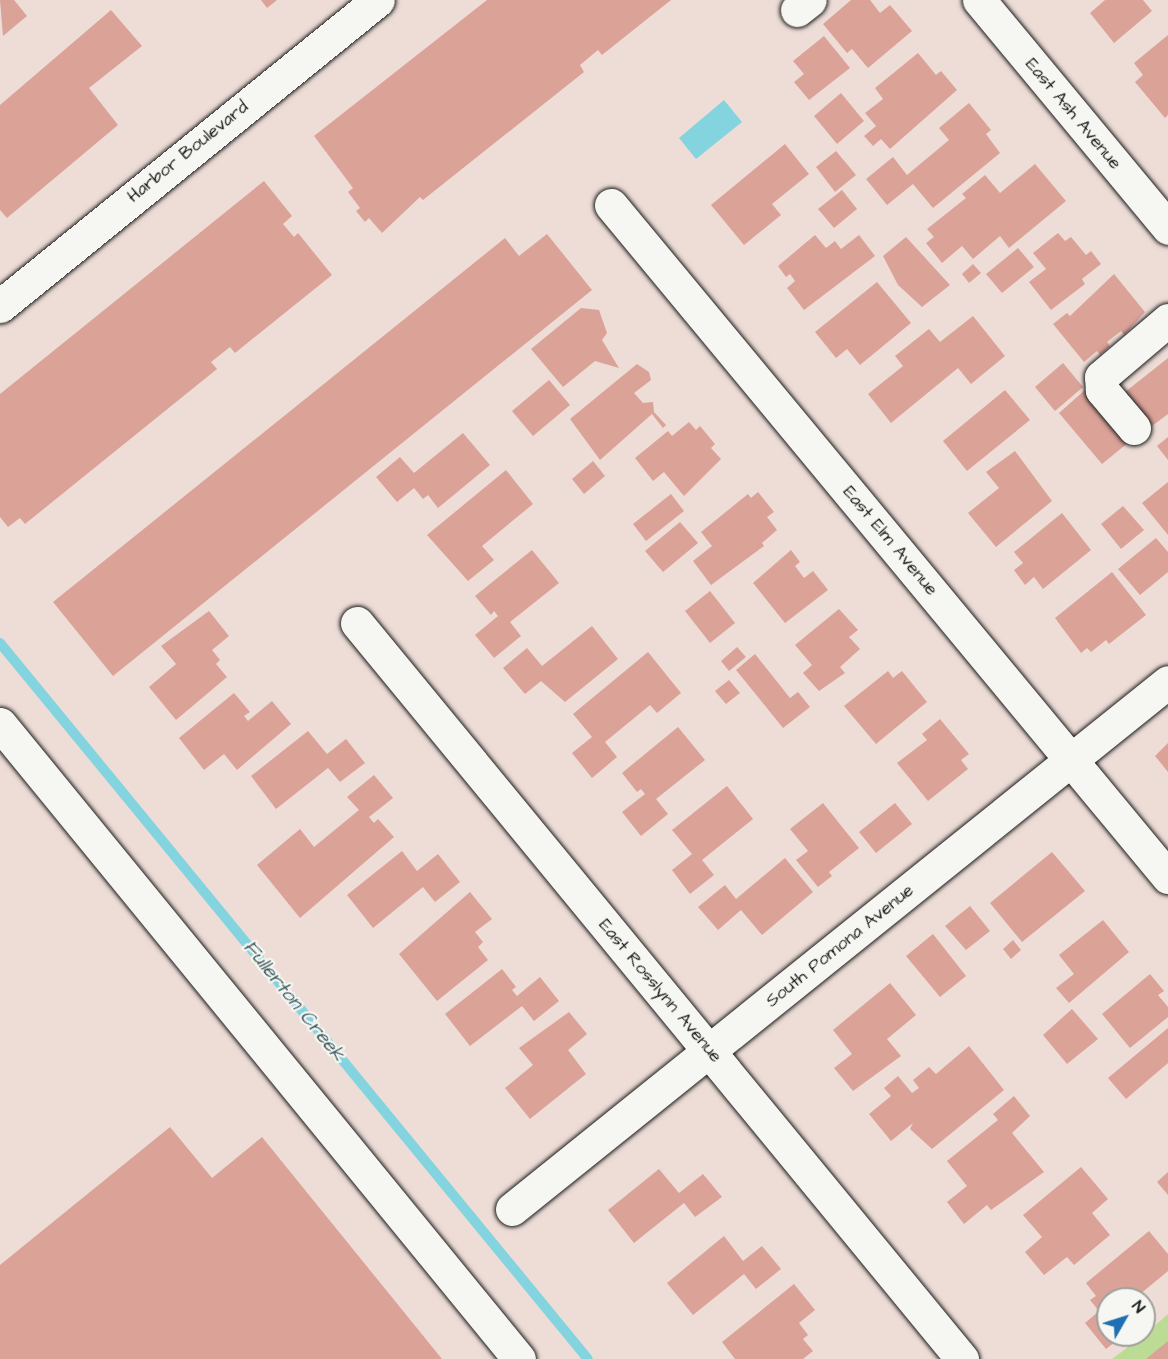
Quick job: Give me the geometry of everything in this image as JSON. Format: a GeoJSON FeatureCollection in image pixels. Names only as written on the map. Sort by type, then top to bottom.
{"type":"FeatureCollection","features":[{"type":"Feature","properties":{"kind":"street","name":"Harbor Boulevard"},"geometry":{"type":"LineString","coordinates":[[3,296],[378,0]]}},
{"type":"Feature","properties":{"kind":"street","name":"East Ash Avenue"},"geometry":{"type":"LineString","coordinates":[[979,0],[1168,228]]}},
{"type":"Feature","properties":{"kind":"street","name":"East Elm Avenue"},"geometry":{"type":"LineString","coordinates":[[611,204],[1168,877]]}},
{"type":"Feature","properties":{"kind":"street"},"geometry":{"type":"LineString","coordinates":[[1134,428],[1102,390],[1101,377],[1168,320]]}},
{"type":"Feature","properties":{"kind":"street","name":"East Rosslynn Avenue"},"geometry":{"type":"LineString","coordinates":[[357,623],[962,1359]]}},
{"type":"Feature","properties":{"kind":"street","name":"South Pomona Avenue"},"geometry":{"type":"LineString","coordinates":[[512,1209],[1168,682]]}},
{"type":"Feature","properties":{"kind":"street"},"geometry":{"type":"LineString","coordinates":[[0,724],[519,1359]]}},
{"type":"Feature","properties":{"kind":"green space"},"geometry":{"type":"Polygon","coordinates":[[[1168,1314],[1168,1359],[1112,1359],[1128,1347],[1156,1347],[1156,1324],[1168,1314]]]}},
{"type":"Feature","properties":{"kind":"water"},"geometry":{"type":"Polygon","coordinates":[[[724,100],[742,122],[696,159],[679,138],[724,100]]]}},
{"type":"Feature","properties":{"kind":"building"},"geometry":{"type":"Polygon","coordinates":[[[0,0],[14,0],[27,16],[3,36],[0,0]]]}},
{"type":"Feature","properties":{"kind":"building"},"geometry":{"type":"Polygon","coordinates":[[[261,0],[277,0],[267,8],[261,0]]]}},
{"type":"Feature","properties":{"kind":"building"},"geometry":{"type":"Polygon","coordinates":[[[487,0],[671,0],[602,55],[598,50],[580,65],[584,72],[423,200],[420,197],[382,233],[369,218],[365,222],[356,211],[360,208],[348,192],[353,188],[314,136],[487,0]]]}},
{"type":"Feature","properties":{"kind":"building"},"geometry":{"type":"Polygon","coordinates":[[[851,0],[870,0],[880,13],[890,5],[912,31],[868,68],[852,49],[847,53],[823,24],[851,0]]]}},
{"type":"Feature","properties":{"kind":"building"},"geometry":{"type":"Polygon","coordinates":[[[1105,0],[1143,0],[1152,11],[1114,43],[1090,13],[1105,0]]]}},
{"type":"Feature","properties":{"kind":"building"},"geometry":{"type":"Polygon","coordinates":[[[111,10],[142,46],[89,88],[118,125],[7,218],[0,210],[0,105],[111,10]]]}},
{"type":"Feature","properties":{"kind":"building"},"geometry":{"type":"Polygon","coordinates":[[[1168,35],[1168,115],[1165,118],[1135,82],[1143,75],[1134,63],[1168,35]]]}},
{"type":"Feature","properties":{"kind":"building"},"geometry":{"type":"Polygon","coordinates":[[[824,36],[850,68],[809,100],[794,82],[804,74],[793,61],[824,36]]]}},
{"type":"Feature","properties":{"kind":"building"},"geometry":{"type":"Polygon","coordinates":[[[918,53],[936,75],[941,71],[957,90],[890,149],[881,139],[873,146],[864,136],[876,126],[865,113],[883,99],[875,88],[918,53]]]}},
{"type":"Feature","properties":{"kind":"building"},"geometry":{"type":"Polygon","coordinates":[[[841,93],[864,121],[837,144],[814,116],[841,93]]]}},
{"type":"Feature","properties":{"kind":"building"},"geometry":{"type":"Polygon","coordinates":[[[969,103],[991,130],[986,134],[1000,153],[933,208],[913,184],[887,205],[866,179],[893,157],[907,175],[949,140],[939,128],[969,103]]]}},
{"type":"Feature","properties":{"kind":"building"},"geometry":{"type":"Polygon","coordinates":[[[785,144],[809,174],[772,204],[781,215],[744,245],[711,205],[785,144]]]}},
{"type":"Feature","properties":{"kind":"building"},"geometry":{"type":"Polygon","coordinates":[[[836,151],[856,175],[835,192],[816,167],[836,151]]]}},
{"type":"Feature","properties":{"kind":"building"},"geometry":{"type":"Polygon","coordinates":[[[1035,164],[1066,201],[1009,248],[1000,236],[973,259],[962,246],[942,263],[926,243],[934,237],[927,229],[966,198],[962,194],[985,175],[1000,193],[1035,164]]]}},
{"type":"Feature","properties":{"kind":"building"},"geometry":{"type":"Polygon","coordinates":[[[264,181],[292,216],[283,224],[294,237],[298,233],[332,275],[235,353],[230,347],[211,362],[217,369],[25,524],[20,518],[8,527],[0,517],[0,394],[264,181]]]}},
{"type":"Feature","properties":{"kind":"building"},"geometry":{"type":"Polygon","coordinates":[[[842,190],[857,209],[834,228],[818,209],[842,190]]]}},
{"type":"Feature","properties":{"kind":"building"},"geometry":{"type":"Polygon","coordinates":[[[1058,233],[1065,241],[1071,237],[1086,255],[1091,251],[1101,264],[1082,279],[1085,284],[1051,310],[1029,282],[1046,269],[1033,253],[1058,233]]]}},
{"type":"Feature","properties":{"kind":"building"},"geometry":{"type":"Polygon","coordinates":[[[547,234],[592,290],[113,676],[53,602],[505,238],[519,256],[547,234]]]}},
{"type":"Feature","properties":{"kind":"building"},"geometry":{"type":"Polygon","coordinates":[[[815,235],[826,248],[835,241],[841,249],[859,235],[875,256],[804,310],[787,288],[795,281],[790,274],[786,277],[778,266],[815,235]]]}},
{"type":"Feature","properties":{"kind":"building"},"geometry":{"type":"Polygon","coordinates":[[[906,237],[950,285],[922,307],[898,285],[883,256],[906,237]]]}},
{"type":"Feature","properties":{"kind":"building"},"geometry":{"type":"Polygon","coordinates":[[[1018,248],[1034,267],[1002,293],[986,274],[1018,248]]]}},
{"type":"Feature","properties":{"kind":"building"},"geometry":{"type":"Polygon","coordinates":[[[973,264],[981,273],[969,283],[962,274],[973,264]]]}},
{"type":"Feature","properties":{"kind":"building"},"geometry":{"type":"Polygon","coordinates":[[[1114,274],[1145,312],[1124,335],[1121,331],[1107,342],[1110,346],[1100,355],[1097,351],[1084,362],[1053,324],[1067,313],[1070,316],[1114,274]]]}},
{"type":"Feature","properties":{"kind":"building"},"geometry":{"type":"Polygon","coordinates":[[[877,282],[911,323],[860,365],[847,349],[836,358],[815,332],[877,282]]]}},
{"type":"Feature","properties":{"kind":"building"},"geometry":{"type":"Polygon","coordinates":[[[581,308],[599,310],[607,333],[602,340],[619,368],[595,361],[563,387],[531,349],[581,308]]]}},
{"type":"Feature","properties":{"kind":"building"},"geometry":{"type":"Polygon","coordinates":[[[973,316],[1005,356],[971,384],[958,368],[891,423],[868,394],[903,366],[895,356],[929,329],[940,342],[973,316]]]}},
{"type":"Feature","properties":{"kind":"building"},"geometry":{"type":"Polygon","coordinates":[[[1168,358],[1168,414],[1152,426],[1125,392],[1168,358]]]}},
{"type":"Feature","properties":{"kind":"building"},"geometry":{"type":"Polygon","coordinates":[[[1063,363],[1083,387],[1055,411],[1035,387],[1063,363]]]}},
{"type":"Feature","properties":{"kind":"building"},"geometry":{"type":"Polygon","coordinates":[[[637,364],[649,372],[651,380],[634,393],[643,403],[653,402],[654,412],[666,425],[663,428],[652,414],[600,460],[570,419],[637,364]]]}},
{"type":"Feature","properties":{"kind":"building"},"geometry":{"type":"Polygon","coordinates":[[[549,380],[570,405],[533,436],[512,411],[549,380]]]}},
{"type":"Feature","properties":{"kind":"building"},"geometry":{"type":"Polygon","coordinates":[[[1005,390],[1030,420],[967,471],[943,441],[1005,390]]]}},
{"type":"Feature","properties":{"kind":"building"},"geometry":{"type":"Polygon","coordinates":[[[1085,390],[1129,442],[1102,464],[1059,413],[1085,390]]]}},
{"type":"Feature","properties":{"kind":"building"},"geometry":{"type":"Polygon","coordinates":[[[689,422],[696,430],[700,426],[715,444],[711,448],[721,459],[684,496],[664,472],[653,481],[635,458],[668,431],[672,436],[689,422]]]}},
{"type":"Feature","properties":{"kind":"building"},"geometry":{"type":"Polygon","coordinates":[[[463,433],[490,465],[438,508],[428,495],[423,499],[414,488],[397,502],[376,477],[400,457],[414,473],[463,433]]]}},
{"type":"Feature","properties":{"kind":"building"},"geometry":{"type":"Polygon","coordinates":[[[1168,437],[1168,460],[1157,446],[1168,437]]]}},
{"type":"Feature","properties":{"kind":"building"},"geometry":{"type":"Polygon","coordinates":[[[1015,451],[1052,501],[996,547],[968,513],[999,488],[986,472],[1015,451]]]}},
{"type":"Feature","properties":{"kind":"building"},"geometry":{"type":"Polygon","coordinates":[[[593,461],[605,476],[584,494],[572,479],[593,461]]]}},
{"type":"Feature","properties":{"kind":"building"},"geometry":{"type":"Polygon","coordinates":[[[506,470],[533,504],[482,546],[494,560],[468,581],[427,535],[506,470]]]}},
{"type":"Feature","properties":{"kind":"building"},"geometry":{"type":"Polygon","coordinates":[[[1168,482],[1168,535],[1142,503],[1168,482]]]}},
{"type":"Feature","properties":{"kind":"building"},"geometry":{"type":"Polygon","coordinates":[[[758,492],[774,512],[767,517],[777,530],[762,543],[764,546],[711,585],[693,561],[712,546],[701,532],[748,494],[751,498],[758,492]]]}},
{"type":"Feature","properties":{"kind":"building"},"geometry":{"type":"Polygon","coordinates":[[[671,494],[684,511],[646,541],[633,524],[671,494]]]}},
{"type":"Feature","properties":{"kind":"building"},"geometry":{"type":"Polygon","coordinates":[[[1123,506],[1144,530],[1121,549],[1101,524],[1123,506]]]}},
{"type":"Feature","properties":{"kind":"building"},"geometry":{"type":"Polygon","coordinates":[[[1062,513],[1091,550],[1043,589],[1034,577],[1025,585],[1014,570],[1023,563],[1014,552],[1062,513]]]}},
{"type":"Feature","properties":{"kind":"building"},"geometry":{"type":"Polygon","coordinates":[[[680,522],[698,543],[663,572],[645,551],[680,522]]]}},
{"type":"Feature","properties":{"kind":"building"},"geometry":{"type":"Polygon","coordinates":[[[1156,538],[1168,552],[1168,572],[1140,595],[1118,569],[1156,538]]]}},
{"type":"Feature","properties":{"kind":"building"},"geometry":{"type":"Polygon","coordinates":[[[532,550],[559,583],[510,622],[521,636],[494,658],[475,635],[498,616],[494,611],[491,615],[475,596],[532,550]]]}},
{"type":"Feature","properties":{"kind":"building"},"geometry":{"type":"Polygon","coordinates":[[[791,550],[800,562],[795,566],[804,578],[813,571],[828,590],[785,623],[753,583],[791,550]]]}},
{"type":"Feature","properties":{"kind":"building"},"geometry":{"type":"Polygon","coordinates":[[[1112,572],[1146,615],[1109,644],[1106,640],[1091,652],[1087,648],[1081,653],[1055,618],[1112,572]]]}},
{"type":"Feature","properties":{"kind":"building"},"geometry":{"type":"Polygon","coordinates":[[[710,591],[735,623],[710,643],[685,611],[710,591]]]}},
{"type":"Feature","properties":{"kind":"building"},"geometry":{"type":"Polygon","coordinates":[[[839,609],[858,630],[849,637],[860,649],[840,667],[845,673],[819,691],[803,673],[812,665],[795,645],[839,609]]]}},
{"type":"Feature","properties":{"kind":"building"},"geometry":{"type":"Polygon","coordinates":[[[209,611],[229,636],[212,650],[220,660],[216,664],[227,677],[176,720],[149,687],[176,664],[161,646],[209,611]]]}},
{"type":"Feature","properties":{"kind":"building"},"geometry":{"type":"Polygon","coordinates":[[[592,626],[618,659],[565,702],[541,681],[525,694],[503,668],[527,648],[542,666],[592,626]]]}},
{"type":"Feature","properties":{"kind":"building"},"geometry":{"type":"Polygon","coordinates":[[[737,647],[746,657],[729,671],[721,661],[737,647]]]}},
{"type":"Feature","properties":{"kind":"building"},"geometry":{"type":"Polygon","coordinates":[[[648,652],[681,693],[657,713],[650,705],[605,742],[617,757],[592,778],[572,753],[592,737],[573,714],[648,652]]]}},
{"type":"Feature","properties":{"kind":"building"},"geometry":{"type":"Polygon","coordinates":[[[755,654],[790,698],[798,692],[810,707],[783,728],[736,670],[755,654]]]}},
{"type":"Feature","properties":{"kind":"building"},"geometry":{"type":"Polygon","coordinates":[[[888,671],[893,678],[902,671],[927,702],[876,744],[844,706],[888,671]]]}},
{"type":"Feature","properties":{"kind":"building"},"geometry":{"type":"Polygon","coordinates":[[[729,680],[740,693],[726,704],[715,691],[729,680]]]}},
{"type":"Feature","properties":{"kind":"building"},"geometry":{"type":"Polygon","coordinates":[[[234,693],[250,712],[244,716],[248,721],[272,701],[291,724],[237,770],[224,754],[204,770],[179,738],[234,693]]]}},
{"type":"Feature","properties":{"kind":"building"},"geometry":{"type":"Polygon","coordinates":[[[940,719],[969,754],[961,760],[968,769],[928,801],[897,763],[927,740],[922,734],[940,719]]]}},
{"type":"Feature","properties":{"kind":"building"},"geometry":{"type":"Polygon","coordinates":[[[678,727],[705,760],[656,799],[668,814],[641,836],[622,812],[645,794],[641,789],[637,792],[622,773],[678,727]]]}},
{"type":"Feature","properties":{"kind":"building"},"geometry":{"type":"Polygon","coordinates":[[[308,731],[327,754],[346,739],[365,763],[340,782],[328,768],[276,809],[251,776],[308,731]]]}},
{"type":"Feature","properties":{"kind":"building"},"geometry":{"type":"Polygon","coordinates":[[[1168,743],[1168,772],[1155,756],[1168,743]]]}},
{"type":"Feature","properties":{"kind":"building"},"geometry":{"type":"Polygon","coordinates":[[[374,775],[393,798],[369,817],[374,823],[378,819],[394,837],[300,918],[257,865],[300,829],[314,847],[359,810],[347,797],[374,775]]]}},
{"type":"Feature","properties":{"kind":"building"},"geometry":{"type":"Polygon","coordinates":[[[727,786],[753,819],[702,860],[714,875],[690,894],[672,870],[692,854],[672,830],[727,786]]]}},
{"type":"Feature","properties":{"kind":"building"},"geometry":{"type":"Polygon","coordinates":[[[823,803],[859,848],[829,872],[832,876],[818,887],[796,860],[808,851],[790,829],[823,803]]]}},
{"type":"Feature","properties":{"kind":"building"},"geometry":{"type":"Polygon","coordinates":[[[895,803],[912,824],[876,853],[859,832],[895,803]]]}},
{"type":"Feature","properties":{"kind":"building"},"geometry":{"type":"Polygon","coordinates":[[[402,851],[417,871],[438,854],[460,882],[435,902],[423,887],[373,928],[347,895],[402,851]]]}},
{"type":"Feature","properties":{"kind":"building"},"geometry":{"type":"Polygon","coordinates":[[[1052,852],[1085,891],[1022,942],[990,903],[1052,852]]]}},
{"type":"Feature","properties":{"kind":"building"},"geometry":{"type":"Polygon","coordinates":[[[785,858],[813,892],[762,935],[741,910],[718,930],[698,907],[725,885],[736,899],[785,858]]]}},
{"type":"Feature","properties":{"kind":"building"},"geometry":{"type":"Polygon","coordinates":[[[470,892],[492,919],[475,932],[483,942],[478,947],[488,960],[437,1001],[399,954],[470,892]]]}},
{"type":"Feature","properties":{"kind":"building"},"geometry":{"type":"Polygon","coordinates":[[[970,906],[990,931],[966,950],[945,926],[970,906]]]}},
{"type":"Feature","properties":{"kind":"building"},"geometry":{"type":"Polygon","coordinates":[[[1103,920],[1129,952],[1069,1003],[1056,988],[1074,974],[1059,955],[1103,920]]]}},
{"type":"Feature","properties":{"kind":"building"},"geometry":{"type":"Polygon","coordinates":[[[933,934],[966,976],[940,997],[906,956],[933,934]]]}},
{"type":"Feature","properties":{"kind":"building"},"geometry":{"type":"Polygon","coordinates":[[[1013,940],[1021,950],[1011,959],[1003,949],[1013,940]]]}},
{"type":"Feature","properties":{"kind":"building"},"geometry":{"type":"Polygon","coordinates":[[[502,969],[516,987],[512,990],[517,996],[540,977],[559,1001],[534,1021],[522,1006],[470,1046],[445,1014],[502,969]]]}},
{"type":"Feature","properties":{"kind":"building"},"geometry":{"type":"Polygon","coordinates":[[[1150,974],[1164,991],[1158,995],[1168,1007],[1168,1017],[1130,1048],[1102,1014],[1150,974]]]}},
{"type":"Feature","properties":{"kind":"building"},"geometry":{"type":"Polygon","coordinates":[[[890,983],[916,1015],[887,1039],[901,1056],[853,1091],[834,1068],[852,1054],[833,1030],[890,983]]]}},
{"type":"Feature","properties":{"kind":"building"},"geometry":{"type":"Polygon","coordinates":[[[1072,1009],[1098,1039],[1067,1064],[1043,1035],[1072,1009]]]}},
{"type":"Feature","properties":{"kind":"building"},"geometry":{"type":"Polygon","coordinates":[[[569,1012],[587,1034],[568,1050],[586,1074],[530,1119],[505,1088],[533,1065],[519,1048],[569,1012]]]}},
{"type":"Feature","properties":{"kind":"building"},"geometry":{"type":"Polygon","coordinates":[[[1168,1028],[1168,1063],[1126,1099],[1108,1078],[1168,1028]]]}},
{"type":"Feature","properties":{"kind":"building"},"geometry":{"type":"Polygon","coordinates":[[[969,1046],[1004,1090],[932,1149],[910,1129],[913,1123],[891,1141],[869,1114],[891,1096],[884,1088],[898,1076],[912,1093],[919,1088],[913,1080],[929,1067],[936,1074],[969,1046]]]}},
{"type":"Feature","properties":{"kind":"building"},"geometry":{"type":"Polygon","coordinates":[[[1014,1096],[1030,1116],[1012,1133],[1044,1172],[991,1210],[987,1205],[964,1224],[947,1202],[967,1186],[947,1161],[998,1120],[993,1114],[1014,1096]]]}},
{"type":"Feature","properties":{"kind":"building"},"geometry":{"type":"Polygon","coordinates":[[[170,1127],[212,1178],[262,1137],[442,1359],[0,1359],[0,1265],[170,1127]]]}},
{"type":"Feature","properties":{"kind":"building"},"geometry":{"type":"Polygon","coordinates":[[[1081,1167],[1108,1199],[1092,1213],[1110,1235],[1074,1265],[1067,1257],[1044,1275],[1025,1252],[1042,1237],[1023,1215],[1081,1167]]]}},
{"type":"Feature","properties":{"kind":"building"},"geometry":{"type":"Polygon","coordinates":[[[659,1169],[679,1193],[703,1174],[722,1197],[695,1217],[684,1203],[634,1243],[608,1210],[659,1169]]]}},
{"type":"Feature","properties":{"kind":"building"},"geometry":{"type":"Polygon","coordinates":[[[1168,1172],[1168,1195],[1157,1182],[1168,1172]]]}},
{"type":"Feature","properties":{"kind":"building"},"geometry":{"type":"Polygon","coordinates":[[[1149,1231],[1168,1254],[1168,1271],[1149,1287],[1096,1287],[1096,1296],[1086,1283],[1149,1231]]]}},
{"type":"Feature","properties":{"kind":"building"},"geometry":{"type":"Polygon","coordinates":[[[724,1236],[743,1261],[762,1246],[781,1269],[756,1289],[744,1274],[693,1315],[667,1283],[724,1236]]]}},
{"type":"Feature","properties":{"kind":"building"},"geometry":{"type":"Polygon","coordinates":[[[794,1284],[815,1310],[799,1323],[808,1335],[803,1339],[813,1351],[803,1359],[735,1359],[722,1342],[794,1284]]]}},
{"type":"Feature","properties":{"kind":"building"},"geometry":{"type":"Polygon","coordinates":[[[1096,1296],[1096,1307],[1090,1300],[1096,1296]]]}},
{"type":"Feature","properties":{"kind":"building"},"geometry":{"type":"Polygon","coordinates":[[[1096,1314],[1096,1337],[1085,1323],[1096,1314]]]}},
{"type":"Feature","properties":{"kind":"building"},"geometry":{"type":"Polygon","coordinates":[[[1168,1341],[1168,1359],[1146,1359],[1168,1341]]]}},
{"type":"Feature","properties":{"kind":"waterway","name":"Fullerton Creek"},"geometry":{"type":"LineString","coordinates":[[0,643],[588,1359]]}}]}
